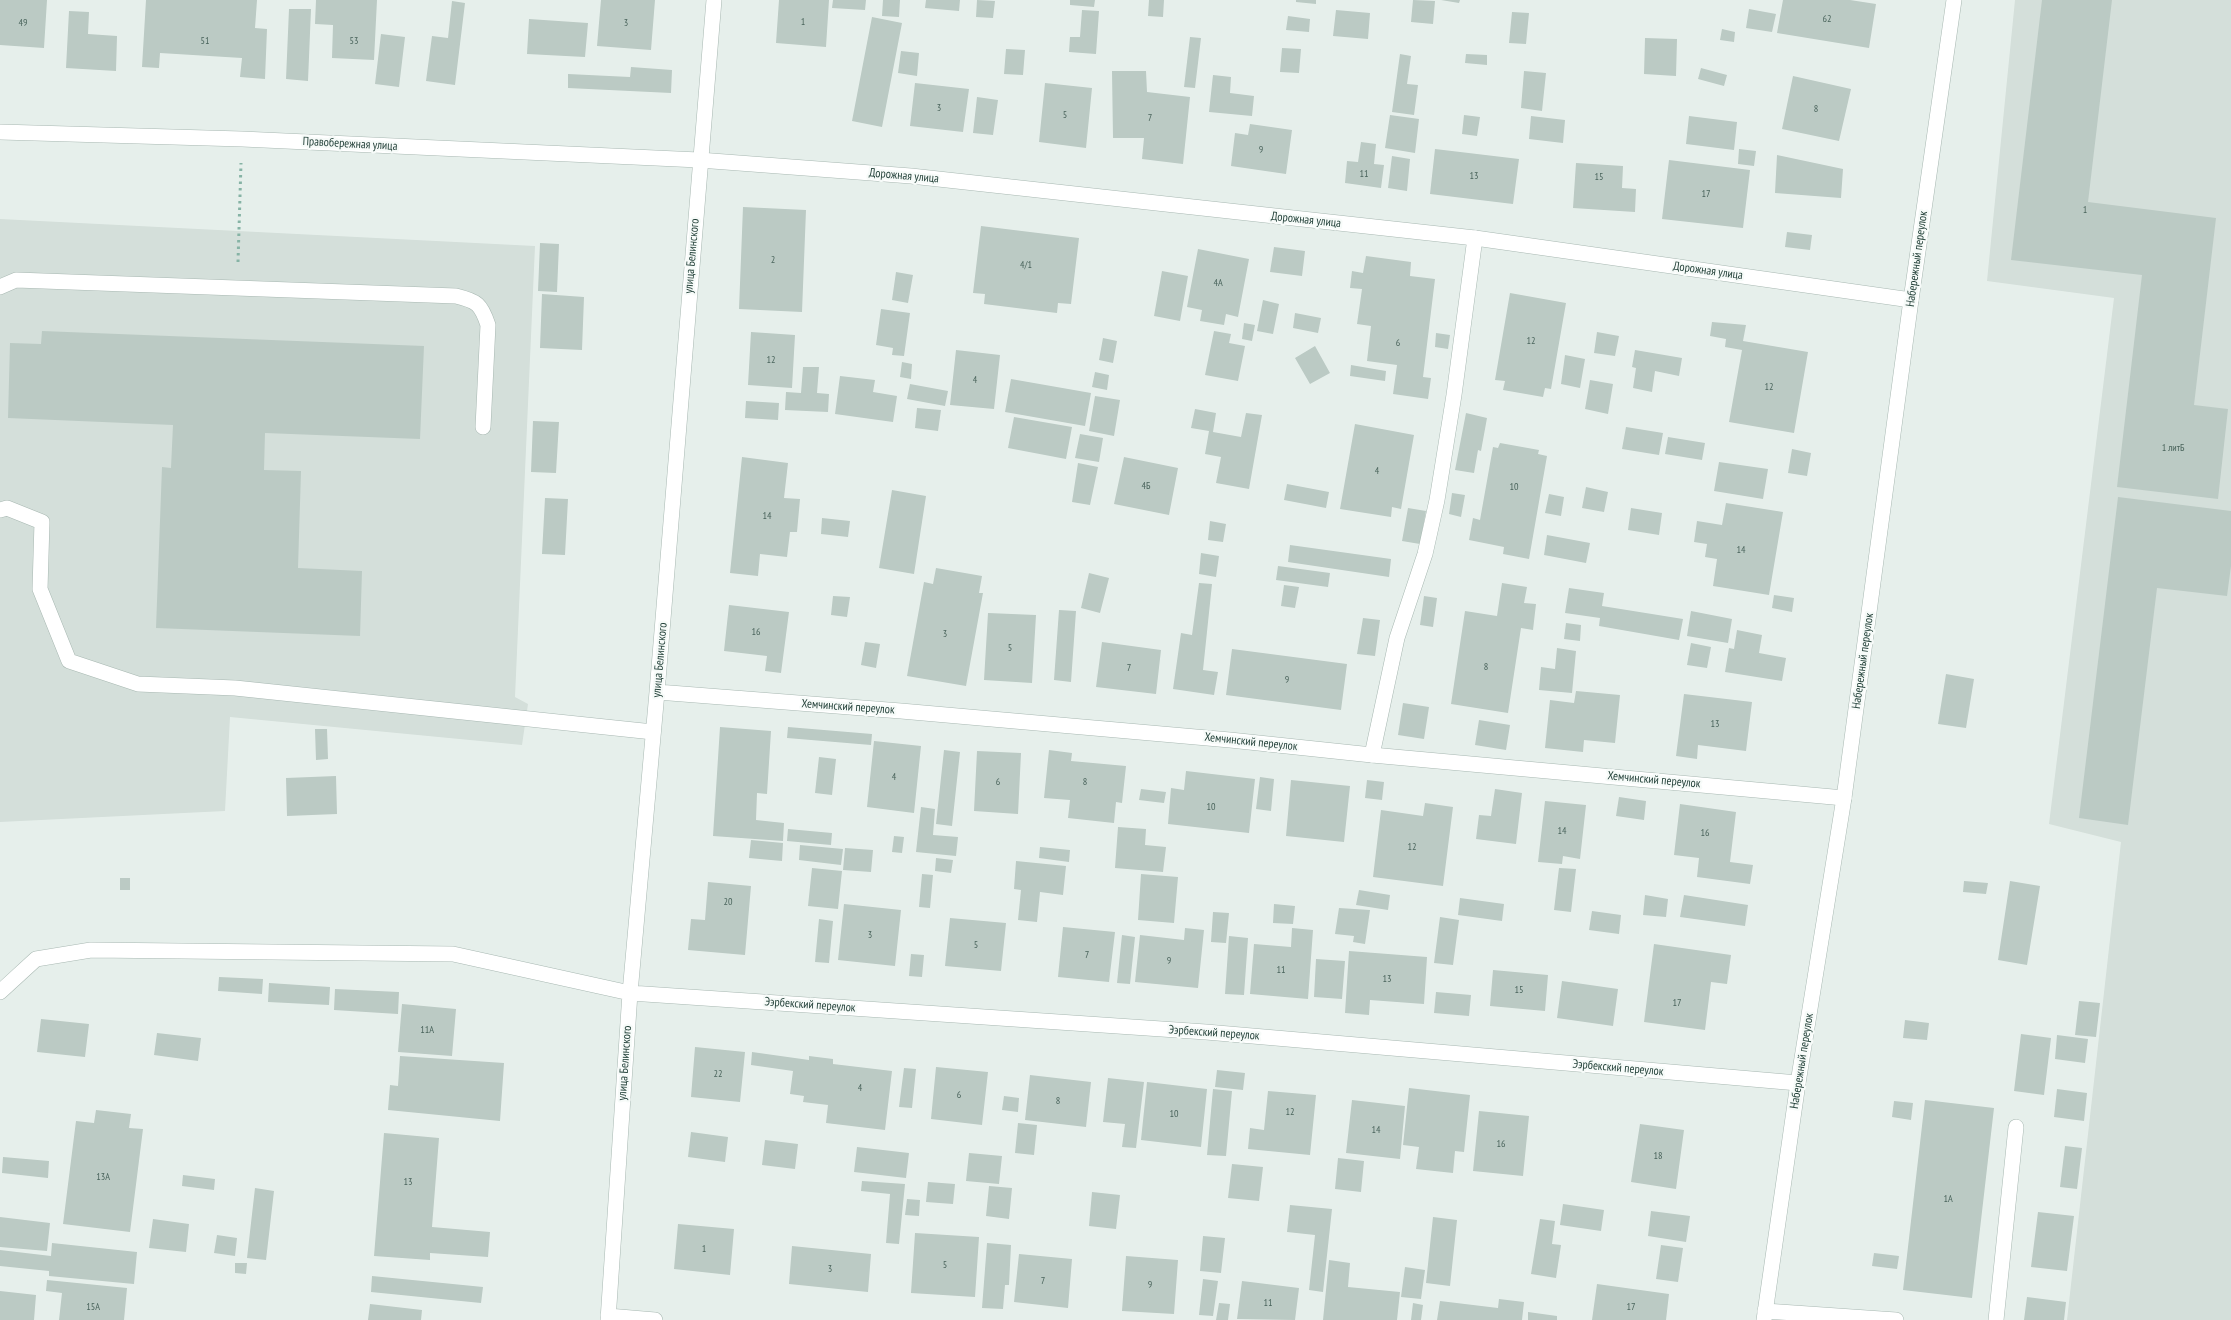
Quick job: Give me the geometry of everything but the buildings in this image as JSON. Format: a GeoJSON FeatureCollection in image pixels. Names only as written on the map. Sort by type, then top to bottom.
{"type":"FeatureCollection","features":[{"type":"Feature","properties":{"kind":"street","name":"улица Белинского"},"geometry":{"type":"LineString","coordinates":[[608,1318],[630,993],[657,692],[699,160],[714,0]]}},
{"type":"Feature","properties":{"kind":"street","name":"Набережный переулок"},"geometry":{"type":"LineString","coordinates":[[1765,1315],[1798,1083],[1844,798],[1911,300],[1954,0]]}},
{"type":"Feature","properties":{"kind":"street","name":"Правобережная улица"},"geometry":{"type":"LineString","coordinates":[[0,132],[242,139],[699,160]]}},
{"type":"Feature","properties":{"kind":"street","name":"Дорожная улица"},"geometry":{"type":"LineString","coordinates":[[699,160],[911,176],[1475,238],[1911,300]]}},
{"type":"Feature","properties":{"kind":"street"},"geometry":{"type":"LineString","coordinates":[[1372,756],[1397,638],[1425,554],[1437,500],[1454,395],[1475,238]]}},
{"type":"Feature","properties":{"kind":"street"},"geometry":{"type":"LineString","coordinates":[[0,287],[16,280],[456,296],[472,300],[482,309],[488,325],[483,427]]}},
{"type":"Feature","properties":{"kind":"street"},"geometry":{"type":"LineString","coordinates":[[0,510],[7,508],[42,522],[40,589],[69,661],[138,684],[234,688],[653,732]]}},
{"type":"Feature","properties":{"kind":"street","name":"Хемчинский переулок"},"geometry":{"type":"LineString","coordinates":[[657,692],[1230,740],[1372,756],[1844,798]]}},
{"type":"Feature","properties":{"kind":"street","name":"Ээрбекский переулок"},"geometry":{"type":"LineString","coordinates":[[0,992],[36,959],[91,950],[453,954],[630,993],[1206,1032],[1798,1083]]}},
{"type":"Feature","properties":{"kind":"street"},"geometry":{"type":"LineString","coordinates":[[1996,1320],[2016,1127]]}},
{"type":"Feature","properties":{"kind":"street"},"geometry":{"type":"LineString","coordinates":[[1765,1315],[1896,1320]]}},
{"type":"Feature","properties":{"kind":"street"},"geometry":{"type":"LineString","coordinates":[[608,1318],[655,1320]]}},
{"type":"Feature","properties":{"kind":"path"},"geometry":{"type":"LineString","coordinates":[[237,288],[242,139]]}},
{"type":"Feature","properties":{"kind":"shaded area"},"geometry":{"type":"Polygon","coordinates":[[[2015,0],[2231,0],[2231,1320],[2067,1320],[2121,842],[2049,824],[2114,298],[1987,281],[2015,0]]]}},
{"type":"Feature","properties":{"kind":"shaded area"},"geometry":{"type":"Polygon","coordinates":[[[0,219],[535,246],[515,697],[528,704],[522,745],[230,717],[225,811],[0,822],[0,219]]]}}]}
